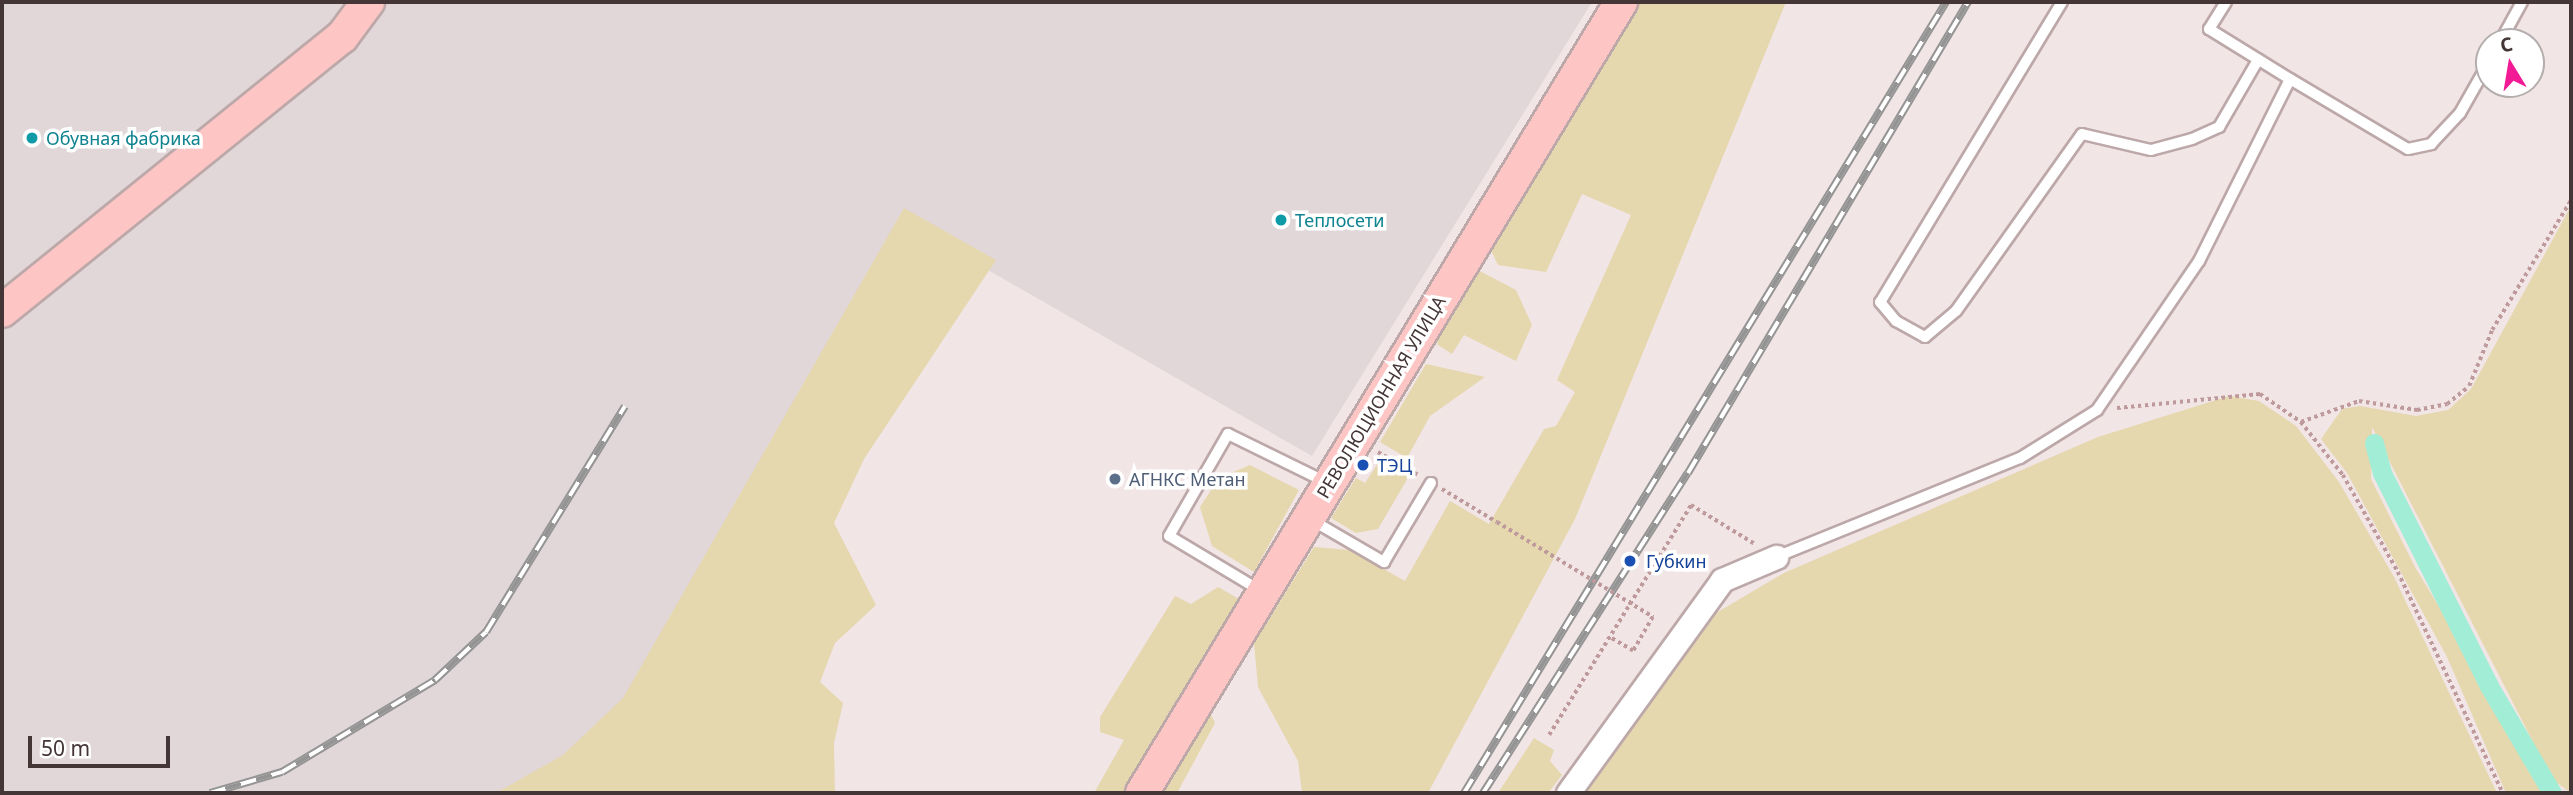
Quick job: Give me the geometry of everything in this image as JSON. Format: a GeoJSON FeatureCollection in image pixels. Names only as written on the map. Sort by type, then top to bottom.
{"type":"FeatureCollection","features":[{"type":"Feature","properties":{"kind":"street"},"geometry":{"type":"LineString","coordinates":[[2,311],[342,37],[368,2]]}},
{"type":"Feature","properties":{"kind":"street","name":"РЕВОЛЮЦИОННАЯ УЛИЦА"},"geometry":{"type":"LineString","coordinates":[[1142,793],[1621,2]]}},
{"type":"Feature","properties":{"kind":"street"},"geometry":{"type":"LineString","coordinates":[[1568,793],[1721,580],[1776,557]]}},
{"type":"Feature","properties":{"kind":"lane"},"geometry":{"type":"LineString","coordinates":[[2062,2],[1881,302],[1896,321],[1925,337],[1956,311],[2082,134],[2151,150],[2192,139],[2219,127],[2258,60]]}},
{"type":"Feature","properties":{"kind":"lane"},"geometry":{"type":"LineString","coordinates":[[2226,2],[2209,29],[2408,149],[2431,144],[2460,113],[2475,86]]}},
{"type":"Feature","properties":{"kind":"lane"},"geometry":{"type":"LineString","coordinates":[[2508,28],[2522,2]]}},
{"type":"Feature","properties":{"kind":"lane"},"geometry":{"type":"LineString","coordinates":[[1776,557],[2020,458],[2097,410],[2199,261],[2290,79]]}},
{"type":"Feature","properties":{"kind":"lane"},"geometry":{"type":"LineString","coordinates":[[1262,592],[1169,536],[1228,434],[1328,484]]}},
{"type":"Feature","properties":{"kind":"lane"},"geometry":{"type":"LineString","coordinates":[[1308,517],[1384,562],[1431,483]]}},
{"type":"Feature","properties":{"kind":"path"},"geometry":{"type":"LineString","coordinates":[[2301,422],[2359,401],[2417,410],[2437,406],[2469,386],[2492,330],[2571,200]]}},
{"type":"Feature","properties":{"kind":"path"},"geometry":{"type":"LineString","coordinates":[[2097,410],[2260,394],[2301,422],[2343,475],[2398,572],[2503,793]]}},
{"type":"Feature","properties":{"kind":"path"},"geometry":{"type":"LineString","coordinates":[[1549,734],[1691,505],[1776,557]]}},
{"type":"Feature","properties":{"kind":"path"},"geometry":{"type":"LineString","coordinates":[[1497,522],[1653,617],[1633,651],[1609,637]]}},
{"type":"Feature","properties":{"kind":"shaded area"},"geometry":{"type":"Polygon","coordinates":[[[2,2],[1592,2],[1312,456],[920,231],[678,649],[586,751],[509,793],[2,793],[2,2]]]}},
{"type":"Feature","properties":{"kind":"shaded area"},"geometry":{"type":"Polygon","coordinates":[[[1639,2],[1786,2],[1575,519],[1428,793],[1302,793],[1298,761],[1258,687],[1254,643],[1314,547],[1350,550],[1405,581],[1450,501],[1489,524],[1544,429],[1556,426],[1575,392],[1557,380],[1631,215],[1582,194],[1546,272],[1498,265],[1490,248],[1639,2]]]}},
{"type":"Feature","properties":{"kind":"shaded area"},"geometry":{"type":"Polygon","coordinates":[[[2571,206],[2571,793],[2552,779],[2372,427],[2371,479],[2415,567],[2514,731],[2530,739],[2544,793],[2506,793],[2447,657],[2347,473],[2321,439],[2342,409],[2360,406],[2416,416],[2448,410],[2471,389],[2571,206]]]}},
{"type":"Feature","properties":{"kind":"shaded area"},"geometry":{"type":"Polygon","coordinates":[[[904,208],[996,260],[864,459],[834,523],[876,605],[835,643],[820,682],[843,703],[834,743],[835,793],[496,793],[563,755],[623,698],[904,208]]]}},
{"type":"Feature","properties":{"kind":"shaded area"},"geometry":{"type":"Polygon","coordinates":[[[1476,269],[1516,290],[1532,325],[1516,361],[1464,335],[1452,354],[1438,345],[1436,337],[1476,269]]]}},
{"type":"Feature","properties":{"kind":"shaded area"},"geometry":{"type":"Polygon","coordinates":[[[1426,364],[1485,377],[1430,416],[1407,458],[1380,442],[1426,364]]]}},
{"type":"Feature","properties":{"kind":"shaded area"},"geometry":{"type":"Polygon","coordinates":[[[2229,396],[2259,401],[2296,426],[2339,482],[2394,577],[2497,793],[1585,793],[1706,619],[1784,573],[2098,437],[2229,396]]]}},
{"type":"Feature","properties":{"kind":"shaded area"},"geometry":{"type":"Polygon","coordinates":[[[1380,460],[1409,476],[1378,529],[1356,533],[1331,518],[1356,478],[1365,483],[1380,460]]]}},
{"type":"Feature","properties":{"kind":"shaded area"},"geometry":{"type":"Polygon","coordinates":[[[1250,465],[1299,490],[1254,572],[1212,546],[1200,507],[1219,478],[1250,465]]]}},
{"type":"Feature","properties":{"kind":"shaded area"},"geometry":{"type":"Polygon","coordinates":[[[1218,587],[1239,599],[1129,793],[1094,793],[1124,740],[1100,732],[1100,717],[1175,596],[1191,604],[1218,587]]]}},
{"type":"Feature","properties":{"kind":"shaded area"},"geometry":{"type":"Polygon","coordinates":[[[1209,710],[1215,723],[1177,793],[1157,793],[1209,710]]]}},
{"type":"Feature","properties":{"kind":"shaded area"},"geometry":{"type":"Polygon","coordinates":[[[1534,738],[1554,750],[1550,761],[1562,775],[1548,793],[1498,793],[1534,738]]]}},
{"type":"Feature","properties":{"kind":"waterway"},"geometry":{"type":"LineString","coordinates":[[2374,443],[2382,473],[2489,686],[2552,793]]}},
{"type":"Feature","properties":{"kind":"railway"},"geometry":{"type":"LineString","coordinates":[[1464,793],[1946,2]]}},
{"type":"Feature","properties":{"kind":"railway"},"geometry":{"type":"LineString","coordinates":[[1483,793],[1688,473],[1968,2]]}},
{"type":"Feature","properties":{"kind":"railway"},"geometry":{"type":"LineString","coordinates":[[210,793],[282,772],[435,680],[486,632],[625,406]]}},
{"type":"Feature","properties":{"kind":"place","name":"Обувная фабрика"},"geometry":{"type":"Point","coordinates":[32,138]}},
{"type":"Feature","properties":{"kind":"place","name":"Теплосети"},"geometry":{"type":"Point","coordinates":[1281,220]}},
{"type":"Feature","properties":{"kind":"place","name":"ТЭЦ"},"geometry":{"type":"Point","coordinates":[1363,465]}},
{"type":"Feature","properties":{"kind":"place","name":"АГНКС Метан"},"geometry":{"type":"Point","coordinates":[1115,479]}},
{"type":"Feature","properties":{"kind":"place","name":"Губкин"},"geometry":{"type":"Point","coordinates":[1630,561]}}]}
